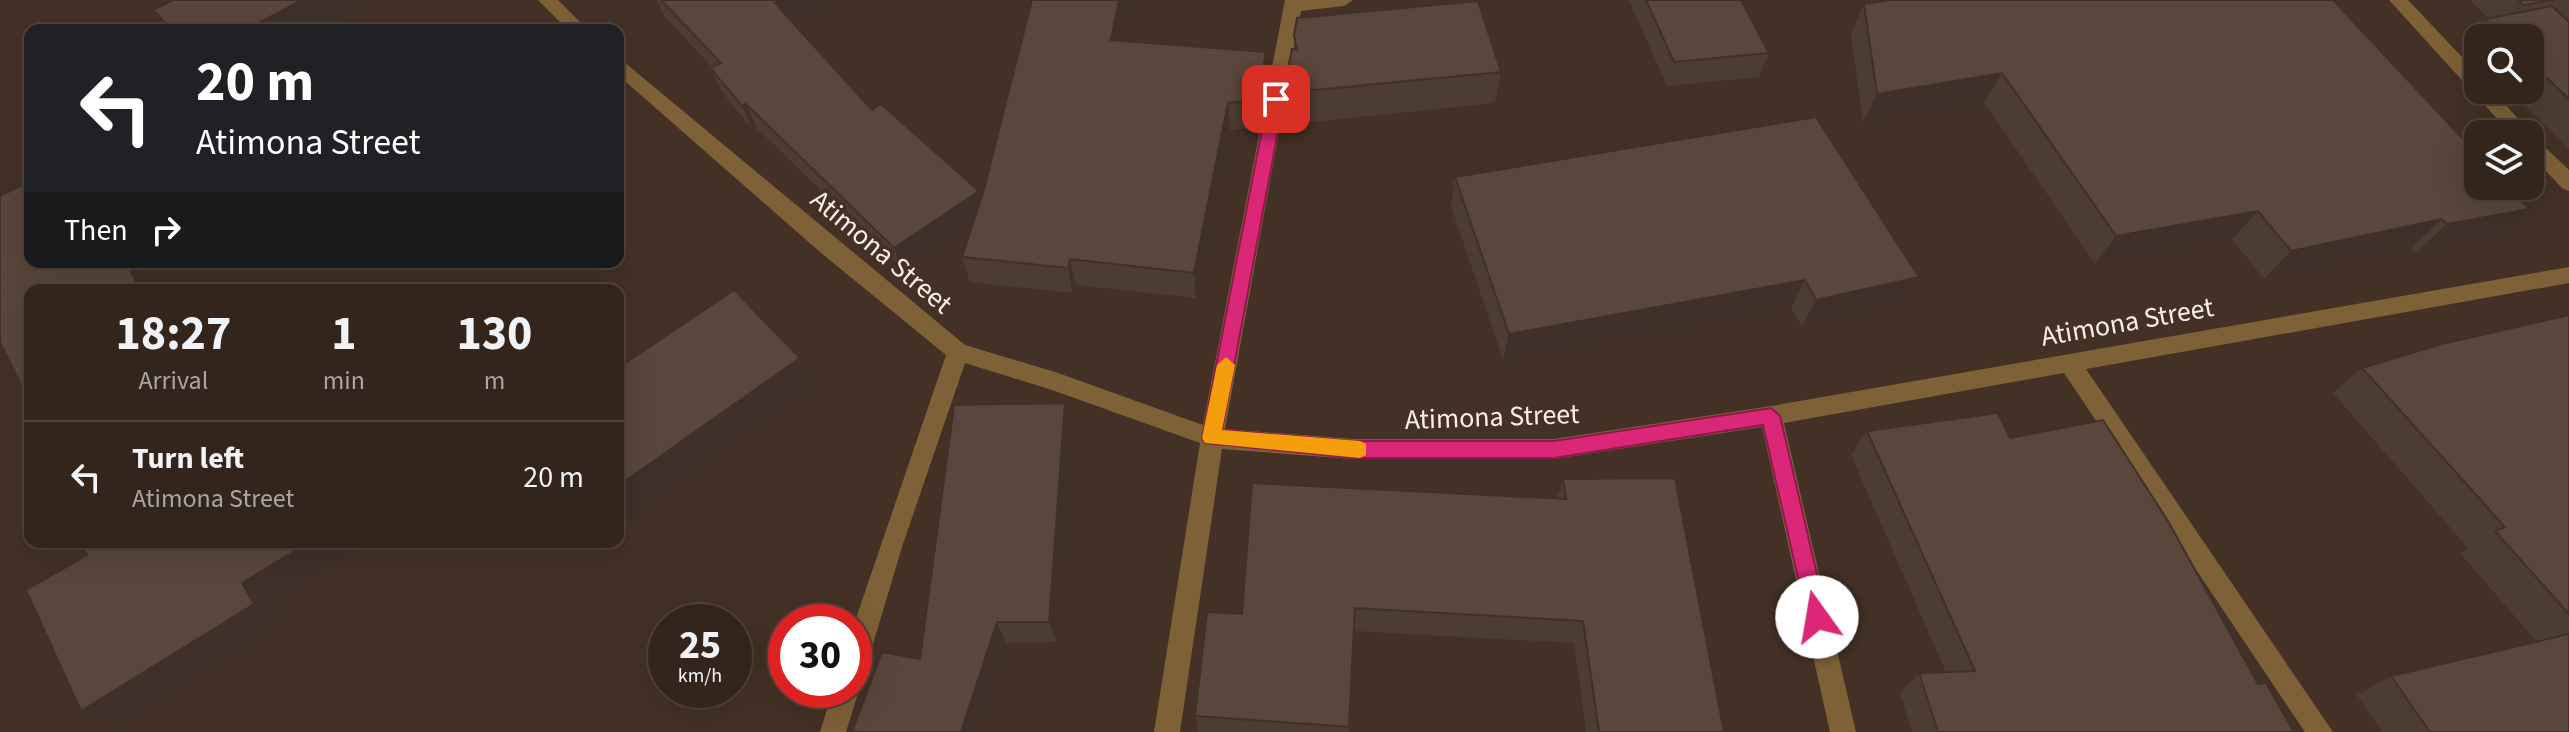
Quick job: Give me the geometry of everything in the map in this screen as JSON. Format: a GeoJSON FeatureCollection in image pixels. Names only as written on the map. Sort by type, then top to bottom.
{"type":"FeatureCollection","features":[{"type":"Feature","properties":{"kind":"street"},"geometry":{"type":"LineString","coordinates":[[547,0],[573,24]]}},
{"type":"Feature","properties":{"kind":"street"},"geometry":{"type":"LineString","coordinates":[[1167,732],[1212,438],[1294,3],[1344,0]]}},
{"type":"Feature","properties":{"kind":"street"},"geometry":{"type":"LineString","coordinates":[[2398,0],[2464,71]]}},
{"type":"Feature","properties":{"kind":"street","name":"Atimona Street"},"geometry":{"type":"LineString","coordinates":[[624,69],[827,246],[958,352],[1058,382],[1212,438],[1353,449],[1554,449],[1771,416],[2068,361],[2569,275]]}},
{"type":"Feature","properties":{"kind":"street"},"geometry":{"type":"LineString","coordinates":[[2495,104],[2510,120]]}},
{"type":"Feature","properties":{"kind":"street"},"geometry":{"type":"LineString","coordinates":[[2544,157],[2569,183]]}},
{"type":"Feature","properties":{"kind":"street"},"geometry":{"type":"LineString","coordinates":[[872,606],[958,352]]}},
{"type":"Feature","properties":{"kind":"street"},"geometry":{"type":"LineString","coordinates":[[2068,361],[2320,732]]}},
{"type":"Feature","properties":{"kind":"street"},"geometry":{"type":"LineString","coordinates":[[1771,416],[1843,732]]}},
{"type":"Feature","properties":{"kind":"street"},"geometry":{"type":"LineString","coordinates":[[833,732],[840,708]]}},
{"type":"Feature","properties":{"kind":"building"},"geometry":{"type":"Polygon","coordinates":[[[173,0],[302,0],[257,24],[166,24],[153,10],[173,0]]]}},
{"type":"Feature","properties":{"kind":"building"},"geometry":{"type":"Polygon","coordinates":[[[661,0],[780,0],[775,3],[872,110],[881,104],[979,191],[894,248],[746,104],[742,106],[710,68],[721,63],[661,0]]]}},
{"type":"Feature","properties":{"kind":"building"},"geometry":{"type":"Polygon","coordinates":[[[1032,0],[1119,0],[1111,40],[1266,52],[1257,100],[1228,103],[1194,273],[1070,259],[1068,268],[962,257],[983,193],[1032,0]]]}},
{"type":"Feature","properties":{"kind":"building"},"geometry":{"type":"Polygon","coordinates":[[[1646,0],[1741,0],[1769,53],[1674,62],[1646,0]]]}},
{"type":"Feature","properties":{"kind":"building"},"geometry":{"type":"Polygon","coordinates":[[[1890,0],[2333,0],[2464,140],[2464,200],[2521,200],[2529,209],[2447,224],[2442,219],[2291,251],[2258,211],[2116,236],[2002,73],[1877,94],[1864,4],[1890,0]]]}},
{"type":"Feature","properties":{"kind":"building"},"geometry":{"type":"Polygon","coordinates":[[[2519,0],[2554,0],[2523,5],[2519,0]]]}},
{"type":"Feature","properties":{"kind":"building"},"geometry":{"type":"Polygon","coordinates":[[[1478,1],[1501,72],[1283,93],[1292,49],[1297,50],[1294,35],[1297,18],[1478,1]]]}},
{"type":"Feature","properties":{"kind":"building"},"geometry":{"type":"Polygon","coordinates":[[[2552,6],[2569,22],[2569,99],[2544,75],[2544,24],[2490,24],[2485,19],[2552,6]]]}},
{"type":"Feature","properties":{"kind":"building"},"geometry":{"type":"Polygon","coordinates":[[[1816,117],[1919,277],[1816,300],[1805,280],[1509,334],[1455,177],[1816,117]]]}},
{"type":"Feature","properties":{"kind":"building"},"geometry":{"type":"Polygon","coordinates":[[[24,184],[24,268],[128,268],[138,284],[24,284],[24,392],[0,342],[0,196],[24,184]]]}},
{"type":"Feature","properties":{"kind":"building"},"geometry":{"type":"Polygon","coordinates":[[[734,290],[800,358],[624,482],[624,364],[734,290]]]}},
{"type":"Feature","properties":{"kind":"building"},"geometry":{"type":"Polygon","coordinates":[[[2569,315],[2569,614],[2495,531],[2505,527],[2362,368],[2442,344],[2569,315]]]}},
{"type":"Feature","properties":{"kind":"building"},"geometry":{"type":"Polygon","coordinates":[[[1065,403],[1049,622],[997,622],[961,732],[852,732],[861,708],[872,708],[872,679],[882,652],[920,659],[954,405],[1065,403]]]}},
{"type":"Feature","properties":{"kind":"building"},"geometry":{"type":"Polygon","coordinates":[[[1998,413],[2010,438],[2103,420],[2168,521],[2258,684],[2266,683],[2294,732],[1938,732],[1919,673],[1975,671],[1867,431],[1998,413]]]}},
{"type":"Feature","properties":{"kind":"building"},"geometry":{"type":"Polygon","coordinates":[[[1675,478],[1724,732],[1599,732],[1583,621],[1355,608],[1349,727],[1195,716],[1207,612],[1242,614],[1252,483],[1566,499],[1563,479],[1675,478]]]}},
{"type":"Feature","properties":{"kind":"building"},"geometry":{"type":"Polygon","coordinates":[[[84,548],[300,548],[242,583],[254,604],[81,711],[26,590],[87,555],[84,548]]]}},
{"type":"Feature","properties":{"kind":"building"},"geometry":{"type":"Polygon","coordinates":[[[2569,634],[2569,732],[2430,732],[2391,676],[2569,634]]]}},
{"type":"Feature","properties":{"kind":"slow traffic"},"geometry":{"type":"LineString","coordinates":[[1226,365],[1212,438],[1360,449]]}},
{"type":"Feature","properties":{"kind":"route"},"geometry":{"type":"LineString","coordinates":[[1276,99],[1212,438],[1353,449],[1554,449],[1771,416],[1817,617]]}}]}
